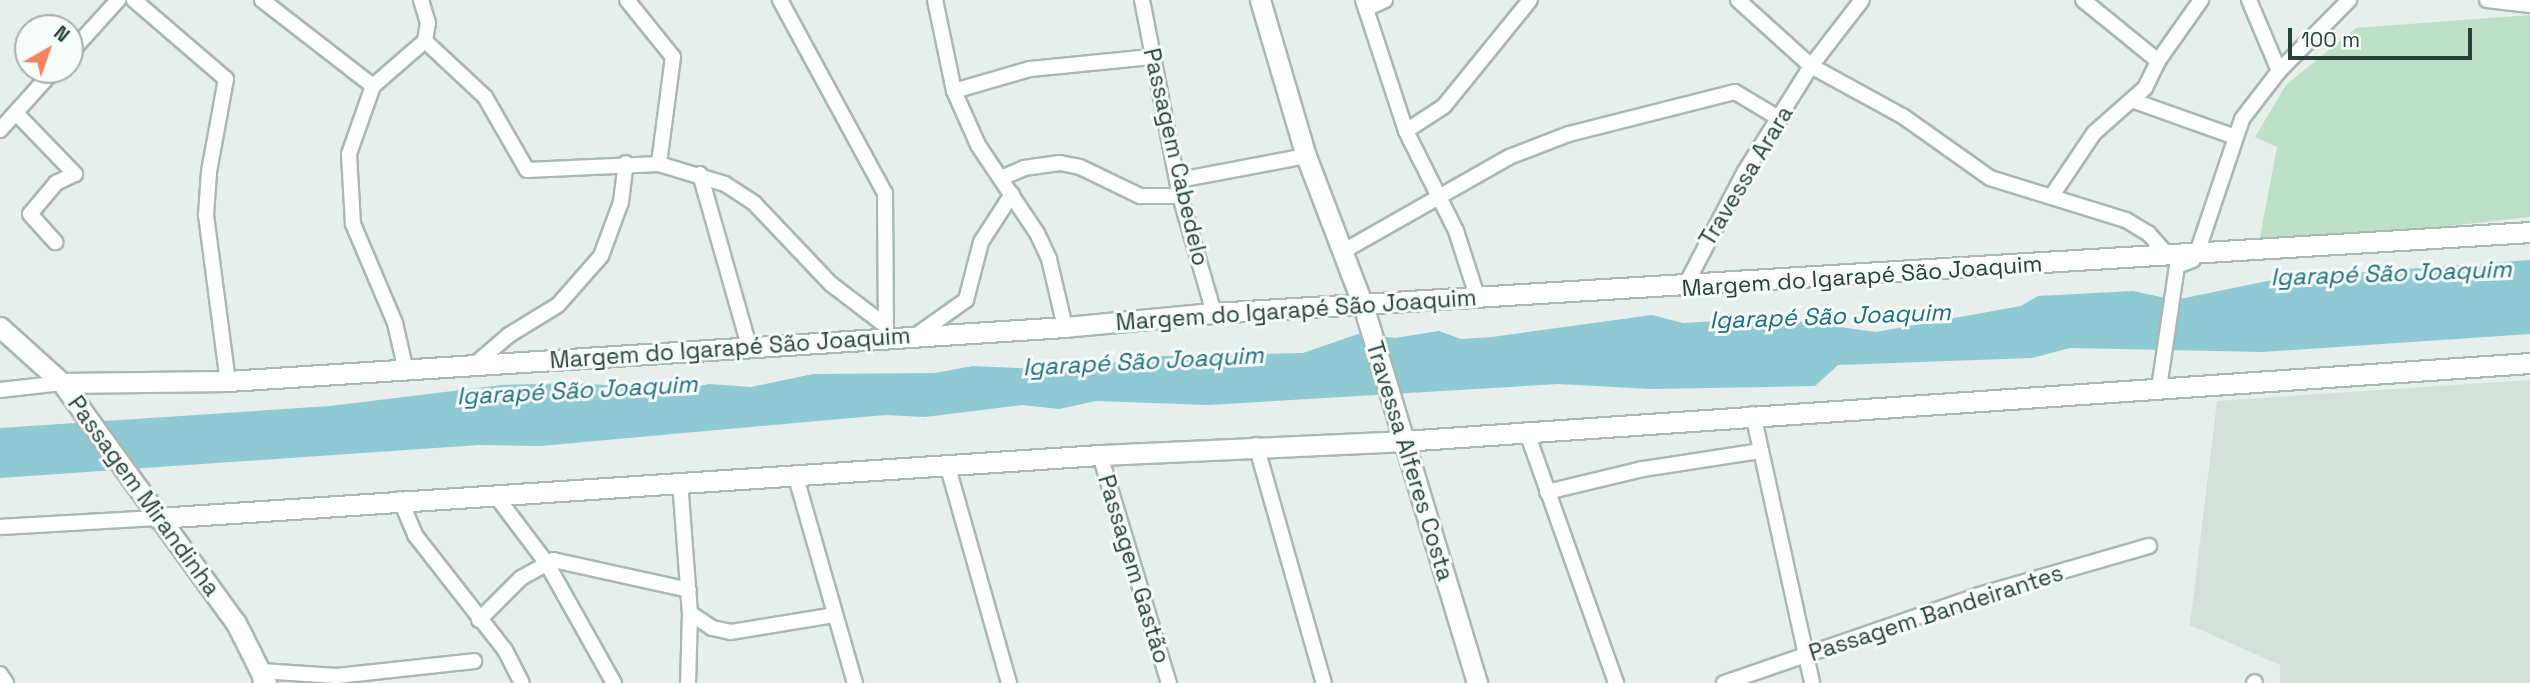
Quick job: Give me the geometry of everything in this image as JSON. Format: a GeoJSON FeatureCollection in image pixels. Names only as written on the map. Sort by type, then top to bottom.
{"type":"FeatureCollection","features":[{"type":"Feature","properties":{"kind":"street"},"geometry":{"type":"LineString","coordinates":[[84,38],[118,0]]}},
{"type":"Feature","properties":{"kind":"street"},"geometry":{"type":"LineString","coordinates":[[134,0],[223,75],[227,84],[209,172],[206,215],[229,380]]}},
{"type":"Feature","properties":{"kind":"street"},"geometry":{"type":"LineString","coordinates":[[262,0],[373,86]]}},
{"type":"Feature","properties":{"kind":"street"},"geometry":{"type":"LineString","coordinates":[[405,367],[395,323],[366,257],[349,204],[351,143],[373,86],[425,41],[428,23],[421,0]]}},
{"type":"Feature","properties":{"kind":"street"},"geometry":{"type":"LineString","coordinates":[[627,0],[673,57],[659,164]]}},
{"type":"Feature","properties":{"kind":"street"},"geometry":{"type":"LineString","coordinates":[[780,0],[885,193],[886,332]]}},
{"type":"Feature","properties":{"kind":"street"},"geometry":{"type":"LineString","coordinates":[[934,0],[954,91],[978,145],[1012,194],[1049,259],[1065,327]]}},
{"type":"Feature","properties":{"kind":"street","name":"Passagem Cabedelo"},"geometry":{"type":"LineString","coordinates":[[1142,0],[1180,196],[1214,313]]}},
{"type":"Feature","properties":{"kind":"street","name":"Travessa Alferes Costa"},"geometry":{"type":"LineString","coordinates":[[1260,0],[1306,156],[1365,310],[1477,683]]}},
{"type":"Feature","properties":{"kind":"street"},"geometry":{"type":"LineString","coordinates":[[1385,0],[1365,5],[1406,131],[1441,199],[1477,296]]}},
{"type":"Feature","properties":{"kind":"street"},"geometry":{"type":"LineString","coordinates":[[1406,131],[1451,99],[1530,0]]}},
{"type":"Feature","properties":{"kind":"street"},"geometry":{"type":"LineString","coordinates":[[1738,0],[1811,66],[1904,117],[1990,178],[2139,226],[2166,253]]}},
{"type":"Feature","properties":{"kind":"street","name":"Travessa Arara"},"geometry":{"type":"LineString","coordinates":[[1684,288],[1716,221],[1811,66],[1862,0]]}},
{"type":"Feature","properties":{"kind":"street"},"geometry":{"type":"LineString","coordinates":[[2083,0],[2158,61]]}},
{"type":"Feature","properties":{"kind":"street"},"geometry":{"type":"LineString","coordinates":[[2051,197],[2094,133],[2134,100],[2201,0]]}},
{"type":"Feature","properties":{"kind":"street"},"geometry":{"type":"LineString","coordinates":[[2249,0],[2279,71]]}},
{"type":"Feature","properties":{"kind":"street"},"geometry":{"type":"LineString","coordinates":[[2198,250],[2233,136],[2252,103],[2279,71],[2349,0]]}},
{"type":"Feature","properties":{"kind":"street"},"geometry":{"type":"LineString","coordinates":[[2487,0],[2530,5]]}},
{"type":"Feature","properties":{"kind":"street"},"geometry":{"type":"LineString","coordinates":[[425,41],[485,97],[527,170],[626,163],[659,164],[700,174],[754,203],[831,284],[886,332]]}},
{"type":"Feature","properties":{"kind":"street"},"geometry":{"type":"LineString","coordinates":[[954,91],[1030,69],[1151,57]]}},
{"type":"Feature","properties":{"kind":"street"},"geometry":{"type":"LineString","coordinates":[[0,130],[42,84]]}},
{"type":"Feature","properties":{"kind":"street"},"geometry":{"type":"LineString","coordinates":[[1342,252],[1536,145],[1728,93],[1746,95],[1780,118]]}},
{"type":"Feature","properties":{"kind":"street"},"geometry":{"type":"LineString","coordinates":[[2134,100],[2233,136]]}},
{"type":"Feature","properties":{"kind":"street"},"geometry":{"type":"LineString","coordinates":[[16,113],[75,174],[56,183],[30,215],[55,242]]}},
{"type":"Feature","properties":{"kind":"street"},"geometry":{"type":"LineString","coordinates":[[1179,180],[1306,156]]}},
{"type":"Feature","properties":{"kind":"street"},"geometry":{"type":"LineString","coordinates":[[474,365],[509,335],[558,305],[601,256],[621,202],[626,163]]}},
{"type":"Feature","properties":{"kind":"street"},"geometry":{"type":"LineString","coordinates":[[1001,178],[1024,168],[1060,163],[1100,175],[1140,196],[1180,196]]}},
{"type":"Feature","properties":{"kind":"street"},"geometry":{"type":"LineString","coordinates":[[700,174],[749,346]]}},
{"type":"Feature","properties":{"kind":"street"},"geometry":{"type":"LineString","coordinates":[[916,335],[967,300],[981,242],[1012,194]]}},
{"type":"Feature","properties":{"kind":"street","name":"Margem do Igarapé São Joaquim"},"geometry":{"type":"LineString","coordinates":[[65,387],[474,365],[749,346],[886,332],[916,335],[1065,327],[1214,313],[1365,310],[1477,296],[1684,288],[2198,250],[2530,232]]}},
{"type":"Feature","properties":{"kind":"street"},"geometry":{"type":"LineString","coordinates":[[2159,388],[2160,361],[2177,263],[2219,257],[2221,249]]}},
{"type":"Feature","properties":{"kind":"street","name":"Passagem Mirandinha"},"geometry":{"type":"LineString","coordinates":[[0,327],[65,387],[236,623],[262,679]]}},
{"type":"Feature","properties":{"kind":"street"},"geometry":{"type":"LineString","coordinates":[[0,527],[2530,363]]}},
{"type":"Feature","properties":{"kind":"street"},"geometry":{"type":"LineString","coordinates":[[0,390],[65,387]]}},
{"type":"Feature","properties":{"kind":"street"},"geometry":{"type":"LineString","coordinates":[[1753,414],[1812,683]]}},
{"type":"Feature","properties":{"kind":"street"},"geometry":{"type":"LineString","coordinates":[[1526,430],[1616,683]]}},
{"type":"Feature","properties":{"kind":"street"},"geometry":{"type":"LineString","coordinates":[[1256,446],[1324,683]]}},
{"type":"Feature","properties":{"kind":"street"},"geometry":{"type":"LineString","coordinates":[[1547,492],[1657,467],[1761,452]]}},
{"type":"Feature","properties":{"kind":"street","name":"Passagem Gastão"},"geometry":{"type":"LineString","coordinates":[[1100,454],[1169,683]]}},
{"type":"Feature","properties":{"kind":"street"},"geometry":{"type":"LineString","coordinates":[[947,464],[1009,683]]}},
{"type":"Feature","properties":{"kind":"street"},"geometry":{"type":"LineString","coordinates":[[795,474],[855,683]]}},
{"type":"Feature","properties":{"kind":"street"},"geometry":{"type":"LineString","coordinates":[[680,481],[690,613],[688,683]]}},
{"type":"Feature","properties":{"kind":"street"},"geometry":{"type":"LineString","coordinates":[[496,496],[546,562],[614,681],[598,683]]}},
{"type":"Feature","properties":{"kind":"street"},"geometry":{"type":"LineString","coordinates":[[400,499],[415,535],[505,650],[522,683]]}},
{"type":"Feature","properties":{"kind":"street","name":"Passagem Bandeirantes"},"geometry":{"type":"LineString","coordinates":[[1724,683],[1979,596],[2149,546]]}},
{"type":"Feature","properties":{"kind":"street"},"geometry":{"type":"LineString","coordinates":[[479,620],[521,578],[546,562],[564,561],[689,590]]}},
{"type":"Feature","properties":{"kind":"street"},"geometry":{"type":"LineString","coordinates":[[690,613],[712,628],[732,632],[835,615]]}},
{"type":"Feature","properties":{"kind":"street"},"geometry":{"type":"LineString","coordinates":[[262,679],[337,677],[474,661]]}},
{"type":"Feature","properties":{"kind":"street"},"geometry":{"type":"LineString","coordinates":[[0,674],[6,683]]}},
{"type":"Feature","properties":{"kind":"shaded area"},"geometry":{"type":"Polygon","coordinates":[[[2530,380],[2530,683],[2280,683],[2280,665],[2190,625],[2217,401],[2530,380]]]}},
{"type":"Feature","properties":{"kind":"green space"},"geometry":{"type":"Polygon","coordinates":[[[2530,15],[2530,217],[2258,247],[2277,147],[2255,137],[2286,85],[2356,28],[2530,15]]]}},
{"type":"Feature","properties":{"kind":"water","name":"Igarapé São Joaquim"},"geometry":{"type":"Polygon","coordinates":[[[2530,260],[2530,334],[2263,352],[2070,348],[2032,358],[1838,365],[1815,386],[1651,389],[1558,384],[1209,405],[1096,401],[1059,409],[1022,405],[925,417],[885,415],[540,446],[479,445],[0,478],[0,428],[330,406],[502,385],[579,383],[676,391],[709,384],[751,387],[813,374],[935,373],[973,366],[1060,370],[1162,356],[1303,353],[1358,334],[1395,338],[1439,331],[1461,339],[1492,337],[1652,315],[1683,323],[1772,318],[1876,332],[2021,306],[2038,296],[2133,291],[2175,300],[2282,278],[2530,260]]]}}]}
